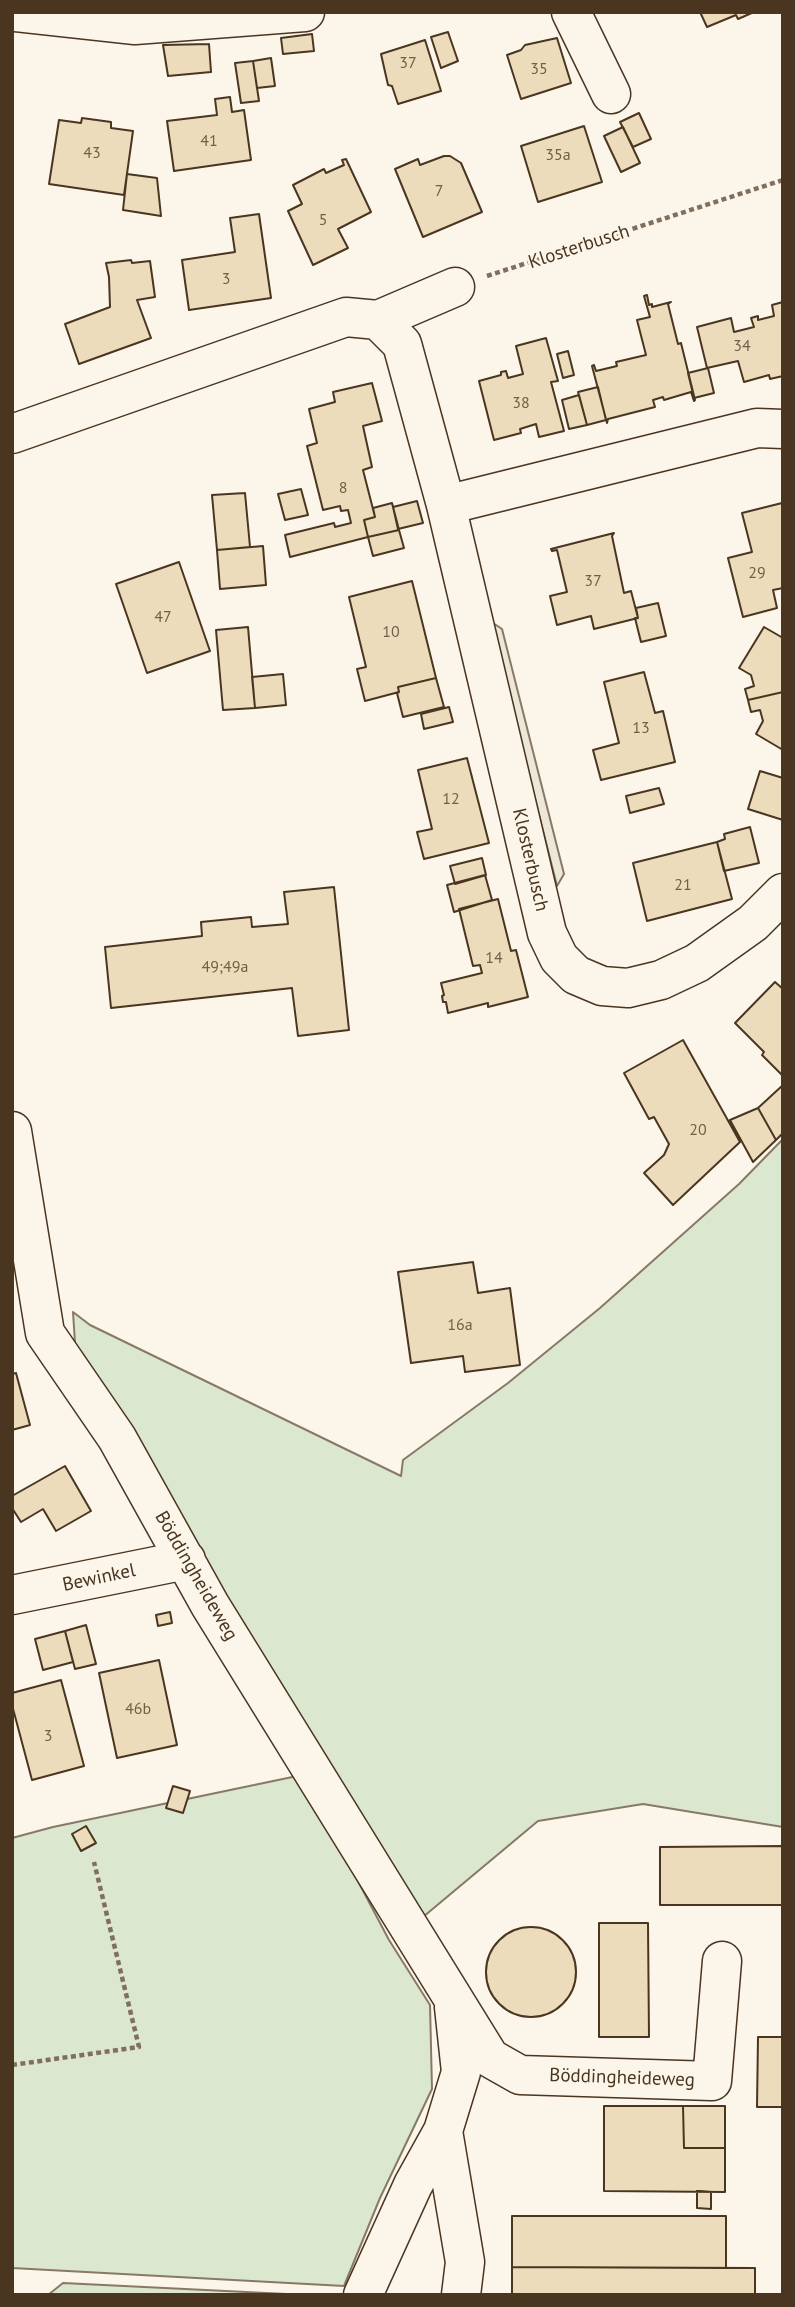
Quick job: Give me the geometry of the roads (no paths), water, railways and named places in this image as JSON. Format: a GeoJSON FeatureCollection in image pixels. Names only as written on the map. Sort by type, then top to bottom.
{"type":"FeatureCollection","features":[{"type":"Feature","properties":{"kind":"street"},"geometry":{"type":"LineString","coordinates":[[16,12],[135,25],[286,14]]}},
{"type":"Feature","properties":{"kind":"street"},"geometry":{"type":"LineString","coordinates":[[571,12],[611,94]]}},
{"type":"Feature","properties":{"kind":"street"},"geometry":{"type":"LineString","coordinates":[[12,434],[346,317],[378,320],[455,287]]}},
{"type":"Feature","properties":{"kind":"street","name":"Klosterbusch"},"geometry":{"type":"LineString","coordinates":[[378,320],[402,344],[446,505],[547,933],[559,958],[576,975],[602,986],[628,988],[661,980],[696,962],[742,931],[783,893]]}},
{"type":"Feature","properties":{"kind":"street"},"geometry":{"type":"LineString","coordinates":[[446,505],[757,428],[783,429]]}},
{"type":"Feature","properties":{"kind":"street","name":"Böddingheideweg"},"geometry":{"type":"LineString","coordinates":[[12,1131],[45,1333],[117,1438],[210,1605],[491,2058],[520,2075],[712,2081],[722,1961]]}},
{"type":"Feature","properties":{"kind":"street","name":"Bewinkel"},"geometry":{"type":"LineString","coordinates":[[12,1595],[186,1560]]}},
{"type":"Feature","properties":{"kind":"street","name":"Böddingheideweg"},"geometry":{"type":"LineString","coordinates":[[363,2295],[413,2185],[443,2131],[461,2072],[452,1994]]}},
{"type":"Feature","properties":{"kind":"street","name":"Böddingheideweg"},"geometry":{"type":"LineString","coordinates":[[443,2131],[465,2262],[461,2295]]}}]}
